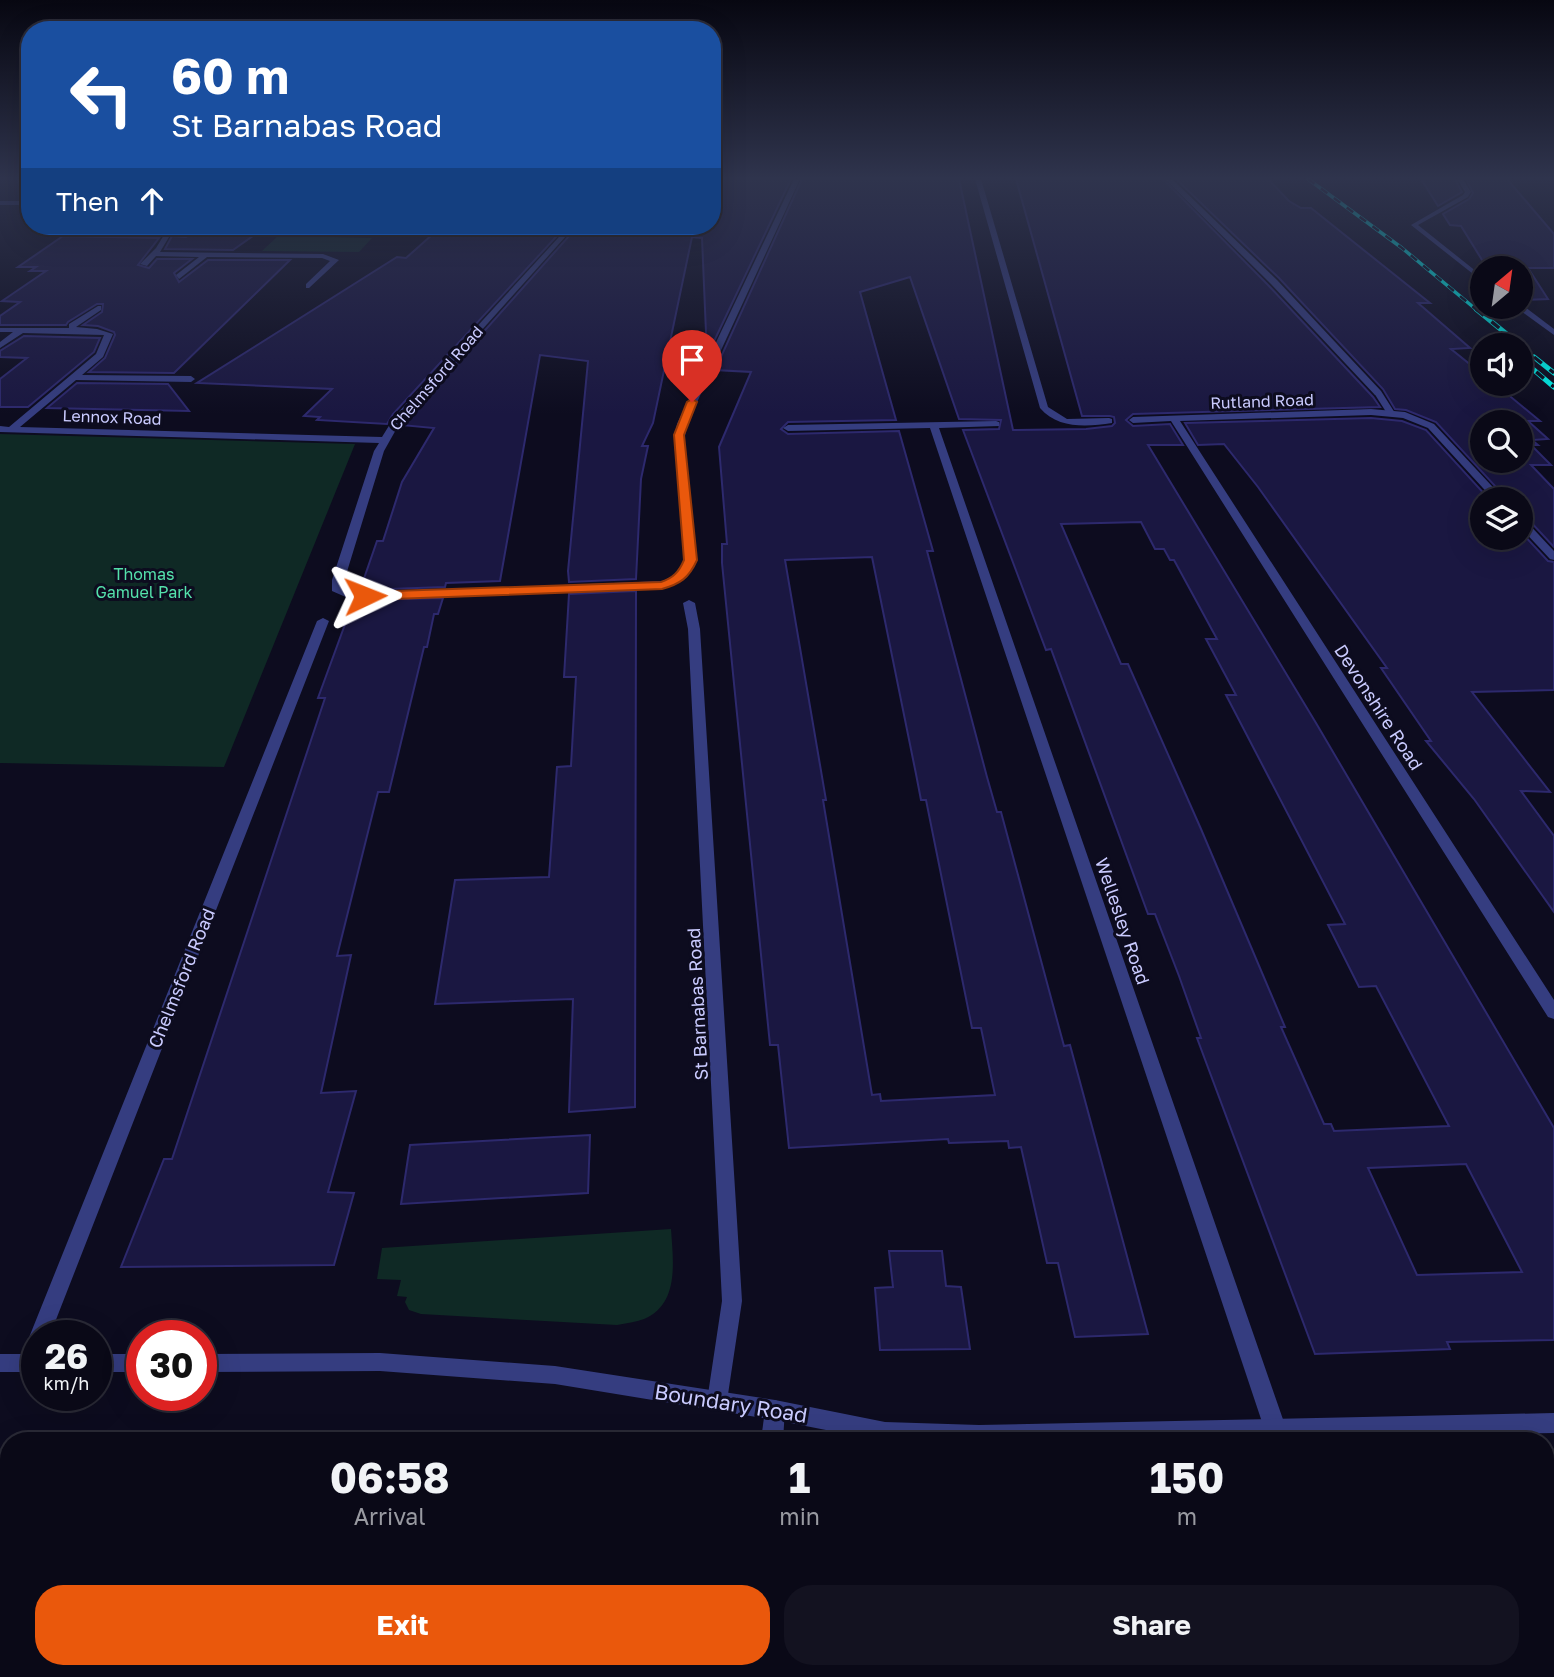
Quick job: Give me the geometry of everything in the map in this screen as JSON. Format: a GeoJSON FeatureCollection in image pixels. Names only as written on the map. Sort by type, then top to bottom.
{"type":"FeatureCollection","features":[{"type":"Feature","properties":{"kind":"street"},"geometry":{"type":"LineString","coordinates":[[144,264],[151,257]]}},
{"type":"Feature","properties":{"kind":"street"},"geometry":{"type":"LineString","coordinates":[[179,277],[202,257]]}},
{"type":"Feature","properties":{"kind":"street"},"geometry":{"type":"LineString","coordinates":[[309,286],[335,260],[327,257]]}},
{"type":"Feature","properties":{"kind":"street","name":"Chelmsford Road"},"geometry":{"type":"LineString","coordinates":[[544,257],[398,418],[384,440],[337,580],[336,589],[342,594],[365,596],[669,584],[686,572],[691,560],[679,435],[760,257]]}},
{"type":"Feature","properties":{"kind":"street"},"geometry":{"type":"LineString","coordinates":[[1001,257],[1044,408],[1058,419],[1076,422],[1109,421]]}},
{"type":"Feature","properties":{"kind":"street"},"geometry":{"type":"LineString","coordinates":[[1249,257],[1378,393],[1391,413]]}},
{"type":"Feature","properties":{"kind":"street"},"geometry":{"type":"LineString","coordinates":[[1455,257],[1470,269]]}},
{"type":"Feature","properties":{"kind":"street"},"geometry":{"type":"LineString","coordinates":[[75,331],[72,326],[98,308]]}},
{"type":"Feature","properties":{"kind":"street"},"geometry":{"type":"LineString","coordinates":[[1533,317],[1554,333]]}},
{"type":"Feature","properties":{"kind":"street","name":"Lennox Road"},"geometry":{"type":"LineString","coordinates":[[0,330],[109,334],[100,355],[12,429]]}},
{"type":"Feature","properties":{"kind":"street"},"geometry":{"type":"LineString","coordinates":[[0,346],[21,330]]}},
{"type":"Feature","properties":{"kind":"street"},"geometry":{"type":"LineString","coordinates":[[74,377],[191,380]]}},
{"type":"Feature","properties":{"kind":"street","name":"Rutland Road"},"geometry":{"type":"LineString","coordinates":[[1133,420],[1391,413],[1411,417],[1431,426],[1488,487]]}},
{"type":"Feature","properties":{"kind":"street","name":"Devonshire Road"},"geometry":{"type":"LineString","coordinates":[[1175,420],[1554,1013]]}},
{"type":"Feature","properties":{"kind":"street"},"geometry":{"type":"LineString","coordinates":[[788,428],[996,424]]}},
{"type":"Feature","properties":{"kind":"street","name":"Wellesley Road"},"geometry":{"type":"LineString","coordinates":[[934,426],[1275,1428]]}},
{"type":"Feature","properties":{"kind":"street"},"geometry":{"type":"LineString","coordinates":[[0,429],[12,429]]}},
{"type":"Feature","properties":{"kind":"street","name":"Lennox Road"},"geometry":{"type":"LineString","coordinates":[[12,429],[384,440]]}},
{"type":"Feature","properties":{"kind":"street"},"geometry":{"type":"LineString","coordinates":[[1533,535],[1554,557]]}},
{"type":"Feature","properties":{"kind":"street","name":"St Barnabas Road"},"geometry":{"type":"LineString","coordinates":[[689,603],[694,629],[732,1301],[717,1401]]}},
{"type":"Feature","properties":{"kind":"street","name":"Chelmsford Road"},"geometry":{"type":"LineString","coordinates":[[46,1320],[323,621]]}},
{"type":"Feature","properties":{"kind":"street","name":"Boundary Road"},"geometry":{"type":"LineString","coordinates":[[217,1363],[380,1362],[555,1375],[775,1410],[885,1432]]}},
{"type":"Feature","properties":{"kind":"street"},"geometry":{"type":"LineString","coordinates":[[0,1363],[21,1363]]}},
{"type":"Feature","properties":{"kind":"street"},"geometry":{"type":"LineString","coordinates":[[773,1432],[775,1410]]}},
{"type":"Feature","properties":{"kind":"street","name":"Boundary Road"},"geometry":{"type":"LineString","coordinates":[[1438,1432],[1554,1423]]}},
{"type":"Feature","properties":{"kind":"street","name":"Boundary Road"},"geometry":{"type":"LineString","coordinates":[[1106,1432],[1275,1428],[1395,1432]]}},
{"type":"Feature","properties":{"kind":"green space","name":"Thomas Gamuel Park"},"geometry":{"type":"Polygon","coordinates":[[[0,434],[355,444],[224,767],[0,763],[0,434]]]}},
{"type":"Feature","properties":{"kind":"green space"},"geometry":{"type":"Polygon","coordinates":[[[671,1229],[672,1280],[664,1303],[644,1319],[617,1325],[421,1314],[409,1310],[405,1302],[407,1297],[397,1296],[401,1280],[377,1279],[382,1248],[671,1229]]]}},
{"type":"Feature","properties":{"kind":"building"},"geometry":{"type":"Polygon","coordinates":[[[32,257],[144,257],[138,265],[149,268],[157,259],[192,259],[174,273],[179,282],[208,260],[290,260],[174,373],[89,372],[105,358],[115,335],[114,332],[98,326],[83,325],[102,312],[103,304],[97,304],[66,325],[0,325],[0,316],[20,302],[2,301],[46,271],[30,271],[36,267],[18,267],[32,257]]]}},
{"type":"Feature","properties":{"kind":"building"},"geometry":{"type":"Polygon","coordinates":[[[397,257],[537,257],[393,414],[387,424],[317,420],[320,417],[304,416],[332,389],[197,383],[397,257]]]}},
{"type":"Feature","properties":{"kind":"building"},"geometry":{"type":"Polygon","coordinates":[[[550,257],[688,257],[653,423],[642,446],[648,446],[641,479],[636,579],[569,582],[588,361],[540,355],[500,581],[446,583],[445,587],[360,590],[377,541],[383,541],[402,482],[434,428],[401,425],[550,257]]]}},
{"type":"Feature","properties":{"kind":"building"},"geometry":{"type":"Polygon","coordinates":[[[703,257],[754,257],[707,356],[703,257]]]}},
{"type":"Feature","properties":{"kind":"building"},"geometry":{"type":"Polygon","coordinates":[[[766,257],[976,257],[1013,430],[1112,426],[1115,423],[1114,417],[1082,416],[1038,257],[1241,257],[1373,397],[1380,407],[1133,414],[1126,420],[1133,426],[1170,424],[1183,445],[1148,445],[1316,723],[1554,1128],[1554,1340],[1447,1342],[1450,1349],[1315,1354],[1197,1038],[1201,1038],[1179,976],[1155,914],[1148,914],[1051,649],[1046,650],[963,430],[999,429],[1001,420],[959,419],[910,277],[860,292],[896,420],[788,422],[781,429],[788,434],[899,431],[933,551],[927,551],[987,777],[997,812],[1001,812],[1064,1046],[1070,1045],[1148,1334],[1075,1337],[1058,1263],[1047,1263],[1021,1147],[1009,1148],[1008,1141],[949,1143],[948,1139],[789,1148],[778,1045],[770,1045],[722,563],[722,544],[727,544],[719,447],[751,372],[715,370],[766,257]],[[1141,522],[1061,524],[1121,664],[1128,664],[1201,829],[1285,1027],[1281,1027],[1324,1124],[1331,1124],[1334,1131],[1449,1126],[1376,986],[1359,987],[1328,925],[1345,924],[1226,695],[1236,695],[1206,639],[1217,639],[1174,560],[1170,560],[1164,549],[1155,549],[1141,522]],[[872,557],[785,560],[872,1095],[880,1094],[881,1101],[995,1095],[981,1028],[972,1028],[926,800],[921,800],[872,557]],[[1466,1164],[1368,1168],[1417,1275],[1522,1272],[1466,1164]]]}},
{"type":"Feature","properties":{"kind":"building"},"geometry":{"type":"Polygon","coordinates":[[[1257,257],[1373,257],[1430,303],[1418,303],[1470,348],[1451,349],[1470,364],[1470,396],[1510,396],[1527,410],[1470,410],[1470,459],[1436,422],[1406,410],[1395,409],[1383,389],[1257,257]]]}},
{"type":"Feature","properties":{"kind":"building"},"geometry":{"type":"Polygon","coordinates":[[[1533,257],[1554,257],[1554,268],[1533,268],[1533,257]]]}},
{"type":"Feature","properties":{"kind":"building"},"geometry":{"type":"Polygon","coordinates":[[[1533,276],[1548,299],[1533,300],[1533,276]]]}},
{"type":"Feature","properties":{"kind":"building"},"geometry":{"type":"Polygon","coordinates":[[[24,336],[100,338],[94,352],[28,407],[0,407],[0,379],[27,358],[0,357],[0,351],[24,336]]]}},
{"type":"Feature","properties":{"kind":"building"},"geometry":{"type":"Polygon","coordinates":[[[77,383],[168,384],[189,411],[47,408],[77,383]]]}},
{"type":"Feature","properties":{"kind":"building"},"geometry":{"type":"Polygon","coordinates":[[[1371,418],[1402,421],[1426,430],[1478,487],[1470,487],[1470,550],[1533,550],[1533,545],[1548,561],[1554,562],[1554,690],[1472,692],[1550,792],[1521,791],[1554,836],[1554,912],[1474,799],[1426,741],[1431,741],[1381,668],[1387,668],[1258,487],[1224,444],[1198,445],[1185,423],[1371,418]]]}},
{"type":"Feature","properties":{"kind":"building"},"geometry":{"type":"Polygon","coordinates":[[[1533,426],[1548,439],[1533,440],[1533,426]]]}},
{"type":"Feature","properties":{"kind":"building"},"geometry":{"type":"Polygon","coordinates":[[[1533,447],[1551,465],[1533,465],[1533,447]]]}},
{"type":"Feature","properties":{"kind":"building"},"geometry":{"type":"Polygon","coordinates":[[[1533,467],[1554,489],[1554,547],[1533,524],[1533,487],[1496,487],[1483,473],[1533,473],[1533,467]]]}},
{"type":"Feature","properties":{"kind":"building"},"geometry":{"type":"Polygon","coordinates":[[[636,591],[635,1107],[569,1112],[573,999],[435,1004],[455,880],[549,877],[557,767],[571,766],[576,677],[564,677],[569,594],[636,591]]]}},
{"type":"Feature","properties":{"kind":"building"},"geometry":{"type":"Polygon","coordinates":[[[443,598],[438,614],[434,614],[427,647],[424,647],[389,792],[378,792],[337,956],[351,955],[321,1093],[356,1091],[328,1192],[354,1193],[334,1265],[121,1267],[164,1159],[172,1159],[325,698],[318,698],[351,608],[354,608],[356,600],[443,598]]]}},
{"type":"Feature","properties":{"kind":"building"},"geometry":{"type":"Polygon","coordinates":[[[590,1135],[588,1193],[401,1204],[410,1145],[590,1135]]]}},
{"type":"Feature","properties":{"kind":"building"},"geometry":{"type":"Polygon","coordinates":[[[889,1251],[942,1251],[946,1286],[961,1287],[970,1349],[880,1350],[875,1288],[893,1287],[889,1251]]]}},
{"type":"Feature","properties":{"kind":"railway"},"geometry":{"type":"LineString","coordinates":[[1413,257],[1470,304]]}},
{"type":"Feature","properties":{"kind":"railway"},"geometry":{"type":"LineString","coordinates":[[1488,319],[1505,333]]}},
{"type":"Feature","properties":{"kind":"railway"},"geometry":{"type":"LineString","coordinates":[[1534,357],[1554,373]]}},
{"type":"Feature","properties":{"kind":"railway"},"geometry":{"type":"LineString","coordinates":[[1533,369],[1554,387]]}},
{"type":"Feature","properties":{"kind":"route"},"geometry":{"type":"LineString","coordinates":[[365,596],[662,586],[675,581],[686,572],[691,560],[679,435],[692,402]]}}]}
